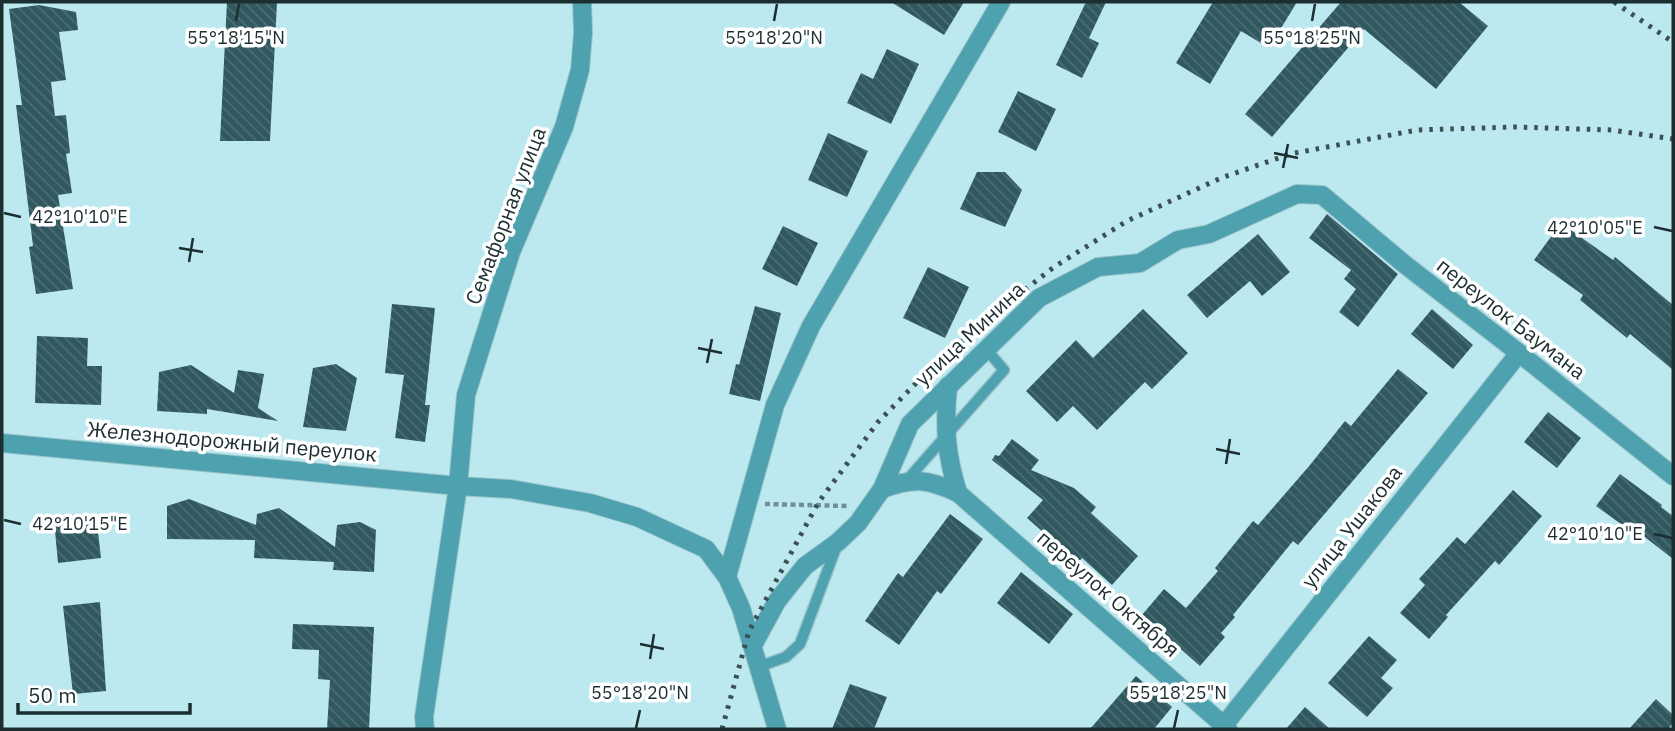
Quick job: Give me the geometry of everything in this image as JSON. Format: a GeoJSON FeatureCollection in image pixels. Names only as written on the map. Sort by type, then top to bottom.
{"type":"FeatureCollection","features":[{"type":"Feature","properties":{"kind":"street","name":"Семафорная улица"},"geometry":{"type":"LineString","coordinates":[[425,729],[426,704],[458,486],[466,395],[511,252],[564,127],[580,70],[582,2]]}},
{"type":"Feature","properties":{"kind":"street"},"geometry":{"type":"LineString","coordinates":[[727,577],[775,405],[811,326],[1001,2]]}},
{"type":"Feature","properties":{"kind":"street","name":"улица Минина"},"geometry":{"type":"LineString","coordinates":[[753,645],[777,601],[805,566],[838,542],[858,523],[883,489],[910,424],[1039,298],[1098,267],[1140,263],[1178,240],[1209,234],[1297,194],[1322,195]]}},
{"type":"Feature","properties":{"kind":"street","name":"переулок Баумана"},"geometry":{"type":"LineString","coordinates":[[1322,195],[1403,264],[1673,476]]}},
{"type":"Feature","properties":{"kind":"street","name":"улица Ушакова"},"geometry":{"type":"LineString","coordinates":[[1225,728],[1519,353]]}},
{"type":"Feature","properties":{"kind":"street"},"geometry":{"type":"LineString","coordinates":[[948,386],[945,437],[958,493]]}},
{"type":"Feature","properties":{"kind":"street","name":"Железнодорожный переулок"},"geometry":{"type":"LineString","coordinates":[[2,443],[511,489],[590,503],[637,517],[706,549],[727,577],[741,608],[777,729]]}},
{"type":"Feature","properties":{"kind":"street","name":"переулок Октября"},"geometry":{"type":"LineString","coordinates":[[883,489],[907,480],[936,482],[958,493],[1225,728]]}},
{"type":"Feature","properties":{"kind":"lane"},"geometry":{"type":"LineString","coordinates":[[907,480],[1004,370],[987,351]]}},
{"type":"Feature","properties":{"kind":"lane"},"geometry":{"type":"LineString","coordinates":[[758,667],[786,657],[800,644],[838,542]]}},
{"type":"Feature","properties":{"kind":"path"},"geometry":{"type":"LineString","coordinates":[[747,504],[818,503],[869,507]]}},
{"type":"Feature","properties":{"kind":"building"},"geometry":{"type":"Polygon","coordinates":[[[227,2],[277,2],[270,141],[220,141],[227,2]]]}},
{"type":"Feature","properties":{"kind":"building"},"geometry":{"type":"Polygon","coordinates":[[[891,2],[964,2],[944,35],[891,2]]]}},
{"type":"Feature","properties":{"kind":"building"},"geometry":{"type":"Polygon","coordinates":[[[1086,2],[1106,2],[1089,38],[1099,43],[1082,78],[1056,65],[1086,2]]]}},
{"type":"Feature","properties":{"kind":"building"},"geometry":{"type":"Polygon","coordinates":[[[1213,2],[1297,2],[1269,48],[1241,31],[1210,84],[1176,63],[1213,2]]]}},
{"type":"Feature","properties":{"kind":"building"},"geometry":{"type":"Polygon","coordinates":[[[1341,2],[1459,2],[1488,26],[1436,89],[1364,29],[1272,137],[1245,114],[1341,2]]]}},
{"type":"Feature","properties":{"kind":"building"},"geometry":{"type":"Polygon","coordinates":[[[39,5],[76,12],[78,30],[59,32],[66,80],[51,82],[55,116],[66,115],[70,153],[66,154],[72,193],[58,195],[73,289],[36,294],[16,105],[22,105],[9,9],[39,5]]]}},
{"type":"Feature","properties":{"kind":"building"},"geometry":{"type":"Polygon","coordinates":[[[887,49],[919,64],[891,124],[847,103],[861,73],[873,79],[887,49]]]}},
{"type":"Feature","properties":{"kind":"building"},"geometry":{"type":"Polygon","coordinates":[[[1018,91],[1056,109],[1036,151],[998,132],[1018,91]]]}},
{"type":"Feature","properties":{"kind":"building"},"geometry":{"type":"Polygon","coordinates":[[[828,133],[868,151],[847,197],[808,180],[828,133]]]}},
{"type":"Feature","properties":{"kind":"building"},"geometry":{"type":"Polygon","coordinates":[[[977,172],[1005,172],[1022,190],[1005,227],[960,209],[977,172]]]}},
{"type":"Feature","properties":{"kind":"building"},"geometry":{"type":"Polygon","coordinates":[[[1327,214],[1398,274],[1358,327],[1339,312],[1356,289],[1344,279],[1351,270],[1309,238],[1327,214]]]}},
{"type":"Feature","properties":{"kind":"building"},"geometry":{"type":"Polygon","coordinates":[[[1561,223],[1613,260],[1615,257],[1673,305],[1673,370],[1630,334],[1627,338],[1580,300],[1583,295],[1534,260],[1561,223]]]}},
{"type":"Feature","properties":{"kind":"building"},"geometry":{"type":"Polygon","coordinates":[[[783,226],[818,243],[797,286],[762,269],[783,226]]]}},
{"type":"Feature","properties":{"kind":"building"},"geometry":{"type":"Polygon","coordinates":[[[1258,234],[1290,272],[1262,296],[1250,281],[1207,318],[1187,295],[1258,234]]]}},
{"type":"Feature","properties":{"kind":"building"},"geometry":{"type":"Polygon","coordinates":[[[928,267],[969,287],[945,338],[903,318],[928,267]]]}},
{"type":"Feature","properties":{"kind":"building"},"geometry":{"type":"Polygon","coordinates":[[[392,304],[435,308],[425,405],[430,405],[425,442],[395,438],[404,375],[385,373],[392,304]]]}},
{"type":"Feature","properties":{"kind":"building"},"geometry":{"type":"Polygon","coordinates":[[[755,306],[781,313],[760,401],[729,394],[755,306]]]}},
{"type":"Feature","properties":{"kind":"building"},"geometry":{"type":"Polygon","coordinates":[[[1143,309],[1188,353],[1152,389],[1145,382],[1097,430],[1073,406],[1057,422],[1026,391],[1076,340],[1093,358],[1143,309]]]}},
{"type":"Feature","properties":{"kind":"building"},"geometry":{"type":"Polygon","coordinates":[[[1432,309],[1473,345],[1453,369],[1411,334],[1432,309]]]}},
{"type":"Feature","properties":{"kind":"building"},"geometry":{"type":"Polygon","coordinates":[[[37,336],[88,338],[87,366],[102,366],[101,405],[35,403],[37,336]]]}},
{"type":"Feature","properties":{"kind":"building"},"geometry":{"type":"Polygon","coordinates":[[[336,364],[357,378],[346,431],[303,427],[313,368],[336,364]]]}},
{"type":"Feature","properties":{"kind":"building"},"geometry":{"type":"Polygon","coordinates":[[[191,365],[234,393],[238,370],[264,374],[258,408],[278,421],[207,409],[207,414],[157,411],[159,372],[191,365]]]}},
{"type":"Feature","properties":{"kind":"building"},"geometry":{"type":"Polygon","coordinates":[[[1398,369],[1428,393],[1298,545],[1293,541],[1233,615],[1235,617],[1221,633],[1225,637],[1200,666],[1142,615],[1164,589],[1186,608],[1218,571],[1215,568],[1253,521],[1258,525],[1345,421],[1351,426],[1398,369]]]}},
{"type":"Feature","properties":{"kind":"building"},"geometry":{"type":"Polygon","coordinates":[[[1548,412],[1581,438],[1557,468],[1524,442],[1548,412]]]}},
{"type":"Feature","properties":{"kind":"building"},"geometry":{"type":"Polygon","coordinates":[[[1012,439],[1039,460],[1031,470],[1074,488],[1096,507],[1091,513],[1138,556],[1112,585],[1082,558],[1078,563],[1027,518],[1043,500],[992,460],[995,455],[999,456],[1012,439]]]}},
{"type":"Feature","properties":{"kind":"building"},"geometry":{"type":"Polygon","coordinates":[[[1620,474],[1673,516],[1673,559],[1641,534],[1639,537],[1596,506],[1620,474]]]}},
{"type":"Feature","properties":{"kind":"building"},"geometry":{"type":"Polygon","coordinates":[[[1513,490],[1542,516],[1499,565],[1495,561],[1446,615],[1448,617],[1429,639],[1400,613],[1425,585],[1419,579],[1457,537],[1465,544],[1513,490]]]}},
{"type":"Feature","properties":{"kind":"building"},"geometry":{"type":"Polygon","coordinates":[[[189,499],[256,525],[257,514],[279,508],[335,547],[337,525],[360,522],[376,530],[374,572],[333,570],[334,562],[254,558],[255,540],[167,539],[167,506],[189,499]]]}},
{"type":"Feature","properties":{"kind":"building"},"geometry":{"type":"Polygon","coordinates":[[[950,514],[983,539],[941,594],[937,591],[899,645],[865,621],[898,573],[903,577],[950,514]]]}},
{"type":"Feature","properties":{"kind":"building"},"geometry":{"type":"Polygon","coordinates":[[[96,515],[101,558],[58,563],[54,520],[96,515]]]}},
{"type":"Feature","properties":{"kind":"building"},"geometry":{"type":"Polygon","coordinates":[[[1021,572],[1073,614],[1049,644],[997,603],[1021,572]]]}},
{"type":"Feature","properties":{"kind":"building"},"geometry":{"type":"Polygon","coordinates":[[[100,602],[106,691],[73,694],[63,606],[100,602]]]}},
{"type":"Feature","properties":{"kind":"building"},"geometry":{"type":"Polygon","coordinates":[[[293,624],[374,627],[369,729],[327,729],[330,680],[318,679],[319,650],[292,649],[293,624]]]}},
{"type":"Feature","properties":{"kind":"building"},"geometry":{"type":"Polygon","coordinates":[[[1369,636],[1397,660],[1381,678],[1393,688],[1367,717],[1328,683],[1369,636]]]}},
{"type":"Feature","properties":{"kind":"building"},"geometry":{"type":"Polygon","coordinates":[[[1136,676],[1172,707],[1154,729],[1090,729],[1136,676]]]}},
{"type":"Feature","properties":{"kind":"building"},"geometry":{"type":"Polygon","coordinates":[[[850,684],[887,697],[874,729],[832,729],[850,684]]]}},
{"type":"Feature","properties":{"kind":"building"},"geometry":{"type":"Polygon","coordinates":[[[1656,699],[1673,715],[1673,723],[1668,729],[1629,729],[1656,699]]]}},
{"type":"Feature","properties":{"kind":"building"},"geometry":{"type":"Polygon","coordinates":[[[1305,707],[1330,729],[1286,729],[1305,707]]]}},
{"type":"Feature","properties":{"kind":"railway"},"geometry":{"type":"LineString","coordinates":[[1614,2],[1673,42]]}},
{"type":"Feature","properties":{"kind":"railway"},"geometry":{"type":"LineString","coordinates":[[722,729],[749,631],[818,503],[878,422],[926,373],[990,317],[1054,267],[1127,221],[1221,178],[1290,154],[1417,130],[1515,127],[1612,130],[1673,139]]}}]}
